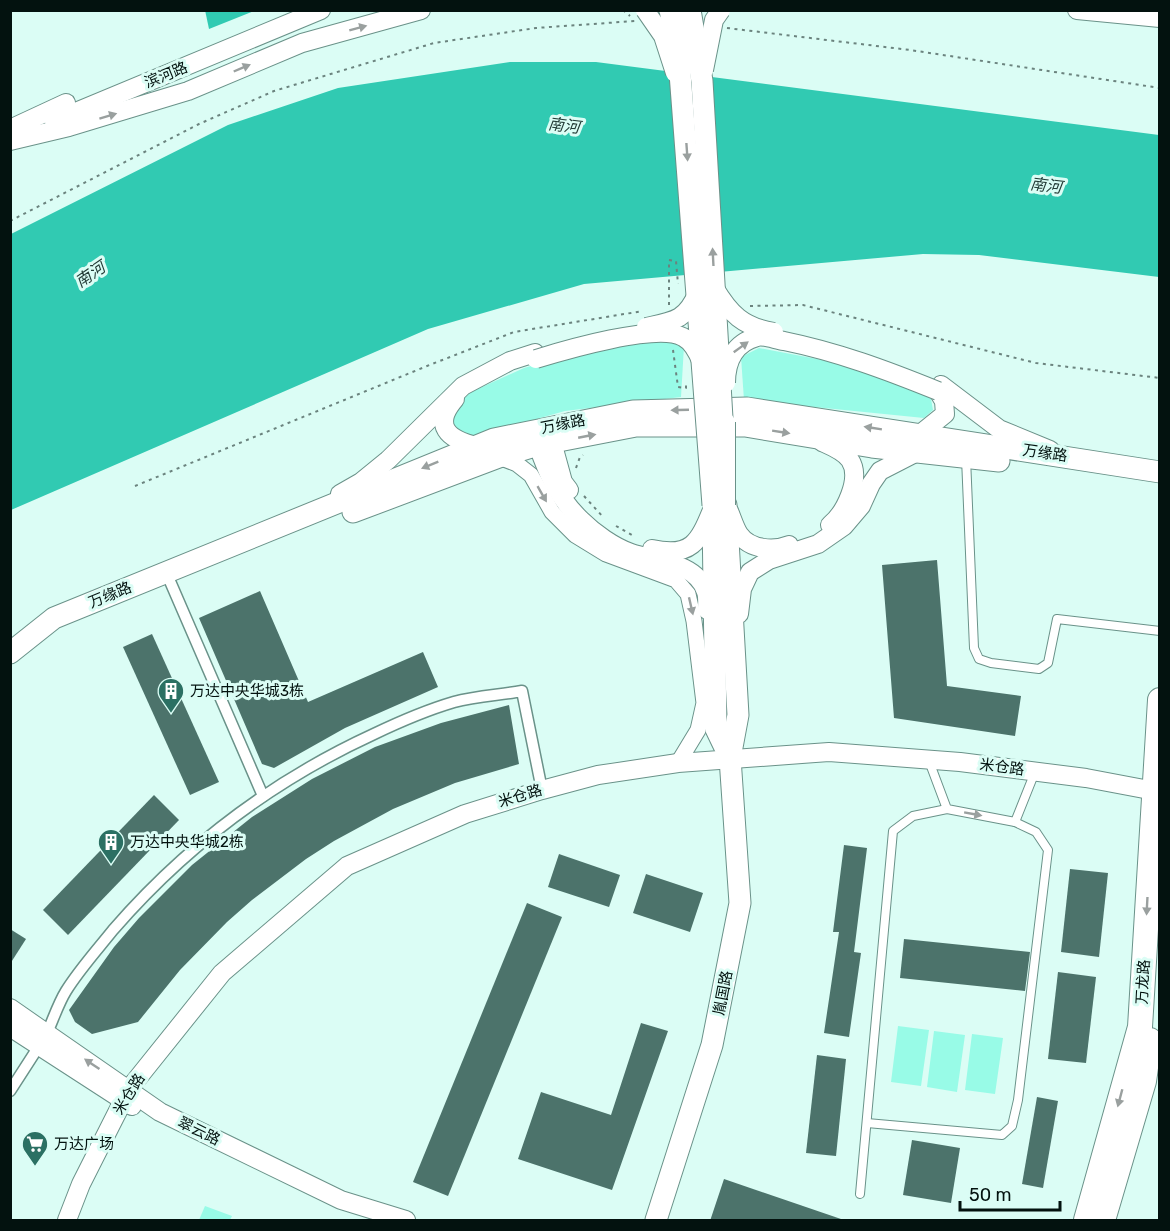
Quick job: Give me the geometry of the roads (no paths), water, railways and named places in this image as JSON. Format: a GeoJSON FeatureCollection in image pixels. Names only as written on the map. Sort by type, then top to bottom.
{"type":"FeatureCollection","features":[{"type":"Feature","properties":{"kind":"highway","name":"万龙路"},"geometry":{"type":"LineString","coordinates":[[1086,1221],[1140,1027],[1157,791],[1160,700]]}},
{"type":"Feature","properties":{"kind":"highway","name":"万龙路"},"geometry":{"type":"LineString","coordinates":[[1103,1221],[1144,1081],[1153,1024],[1160,936]]}},
{"type":"Feature","properties":{"kind":"main road"},"geometry":{"type":"LineString","coordinates":[[670,10],[678,47],[683,107],[706,290],[703,365],[720,505]]}},
{"type":"Feature","properties":{"kind":"main road"},"geometry":{"type":"LineString","coordinates":[[690,10],[702,81],[706,290],[720,505]]}},
{"type":"Feature","properties":{"kind":"main road","name":"万缘路"},"geometry":{"type":"LineString","coordinates":[[10,653],[54,618],[250,550],[499,457],[543,436],[633,411],[747,408],[918,443],[966,457],[1160,483]]}},
{"type":"Feature","properties":{"kind":"main road","name":"万缘路"},"geometry":{"type":"LineString","coordinates":[[10,667],[59,627],[304,517],[494,439],[636,426],[745,426],[872,447],[918,443],[1065,456],[1160,472]]}},
{"type":"Feature","properties":{"kind":"main road","name":"胤国路"},"geometry":{"type":"LineString","coordinates":[[656,1221],[712,1045],[741,903],[730,759],[738,715],[720,505]]}},
{"type":"Feature","properties":{"kind":"main road","name":"胤国路"},"geometry":{"type":"LineString","coordinates":[[720,505],[716,729],[730,759]]}},
{"type":"Feature","properties":{"kind":"street","name":"滨河路"},"geometry":{"type":"LineString","coordinates":[[264,27],[289,10]]}},
{"type":"Feature","properties":{"kind":"street","name":"滨河路"},"geometry":{"type":"LineString","coordinates":[[10,140],[264,27],[321,10]]}},
{"type":"Feature","properties":{"kind":"street"},"geometry":{"type":"LineString","coordinates":[[10,140],[69,128],[188,91],[302,43],[421,10]]}},
{"type":"Feature","properties":{"kind":"street"},"geometry":{"type":"LineString","coordinates":[[702,81],[714,20],[721,10]]}},
{"type":"Feature","properties":{"kind":"street"},"geometry":{"type":"LineString","coordinates":[[1077,10],[1160,18]]}},
{"type":"Feature","properties":{"kind":"street"},"geometry":{"type":"LineString","coordinates":[[641,18],[663,36],[683,107]]}},
{"type":"Feature","properties":{"kind":"street","name":"滨河路"},"geometry":{"type":"LineString","coordinates":[[10,129],[60,105],[196,56]]}},
{"type":"Feature","properties":{"kind":"street"},"geometry":{"type":"LineString","coordinates":[[476,446],[459,442],[448,435],[444,422],[446,410],[460,394],[536,356],[683,317],[706,290],[742,321],[759,330],[841,343],[939,388],[999,429],[1065,456]]}},
{"type":"Feature","properties":{"kind":"street"},"geometry":{"type":"LineString","coordinates":[[304,517],[361,482],[388,460],[463,386],[510,361],[588,343],[665,332],[684,337],[695,348],[703,365]]}},
{"type":"Feature","properties":{"kind":"street"},"geometry":{"type":"LineString","coordinates":[[543,436],[563,482],[583,510],[600,525],[630,544],[668,553],[689,548],[701,536],[720,505],[726,376],[730,356],[738,347],[758,336],[813,347],[863,361],[939,388],[944,401],[945,414],[918,443],[880,471],[861,506],[844,526],[818,544],[769,560],[750,572],[742,589],[739,604],[738,715]]}},
{"type":"Feature","properties":{"kind":"street"},"geometry":{"type":"LineString","coordinates":[[543,436],[551,483],[580,520],[597,534],[630,552],[681,565],[697,579],[706,591],[712,700],[716,729]]}},
{"type":"Feature","properties":{"kind":"street"},"geometry":{"type":"LineString","coordinates":[[720,505],[740,535],[755,546],[777,549],[814,536],[837,519],[851,493],[854,472],[851,461],[844,453],[815,438]]}},
{"type":"Feature","properties":{"kind":"street"},"geometry":{"type":"LineString","coordinates":[[499,457],[517,464],[531,475],[552,512],[575,535],[606,554],[676,580],[688,594],[694,621],[704,703],[698,730],[678,763]]}},
{"type":"Feature","properties":{"kind":"street"},"geometry":{"type":"LineString","coordinates":[[168,577],[263,796]]}},
{"type":"Feature","properties":{"kind":"street"},"geometry":{"type":"LineString","coordinates":[[10,1091],[43,1039],[65,993],[127,914],[201,843],[263,796],[346,747],[455,701],[522,691],[542,789]]}},
{"type":"Feature","properties":{"kind":"street","name":"米仓路"},"geometry":{"type":"LineString","coordinates":[[67,1221],[81,1184],[126,1095],[222,973],[347,866],[465,814],[542,789],[598,775],[678,763],[829,752],[928,759],[1035,772],[1157,791]]}},
{"type":"Feature","properties":{"kind":"street","name":"翠云路"},"geometry":{"type":"LineString","coordinates":[[10,1008],[43,1039],[188,1137],[327,1204],[373,1221]]}},
{"type":"Feature","properties":{"kind":"street","name":"翠云路"},"geometry":{"type":"LineString","coordinates":[[10,1027],[43,1039]]}},
{"type":"Feature","properties":{"kind":"street","name":"翠云路"},"geometry":{"type":"LineString","coordinates":[[126,1095],[341,1200],[406,1221]]}},
{"type":"Feature","properties":{"kind":"lane"},"geometry":{"type":"LineString","coordinates":[[966,457],[975,648],[980,659],[992,663],[1039,669],[1048,663],[1057,619],[1160,631]]}},
{"type":"Feature","properties":{"kind":"lane"},"geometry":{"type":"LineString","coordinates":[[928,759],[947,809]]}},
{"type":"Feature","properties":{"kind":"lane"},"geometry":{"type":"LineString","coordinates":[[1015,822],[1035,772]]}},
{"type":"Feature","properties":{"kind":"lane"},"geometry":{"type":"LineString","coordinates":[[860,1194],[893,831],[913,816],[947,809],[1015,822],[1036,832],[1048,850],[1018,1100],[1012,1126],[1002,1135],[867,1123]]}},
{"type":"Feature","properties":{"kind":"water"},"geometry":{"type":"Polygon","coordinates":[[[205,10],[254,10],[254,11],[209,29],[205,10]]]}},
{"type":"Feature","properties":{"kind":"water","name":"南河"},"geometry":{"type":"Polygon","coordinates":[[[510,62],[596,62],[1159,135],[1159,277],[979,255],[923,254],[584,284],[428,329],[11,510],[11,234],[228,125],[338,88],[510,62]]]}},
{"type":"Feature","properties":{"kind":"place","name":"万达中央华城3栋"},"geometry":{"type":"Point","coordinates":[171,714]}},
{"type":"Feature","properties":{"kind":"place","name":"万达中央华城2栋"},"geometry":{"type":"Point","coordinates":[111,865]}},
{"type":"Feature","properties":{"kind":"place","name":"万达广场"},"geometry":{"type":"Point","coordinates":[35,1167]}}]}
